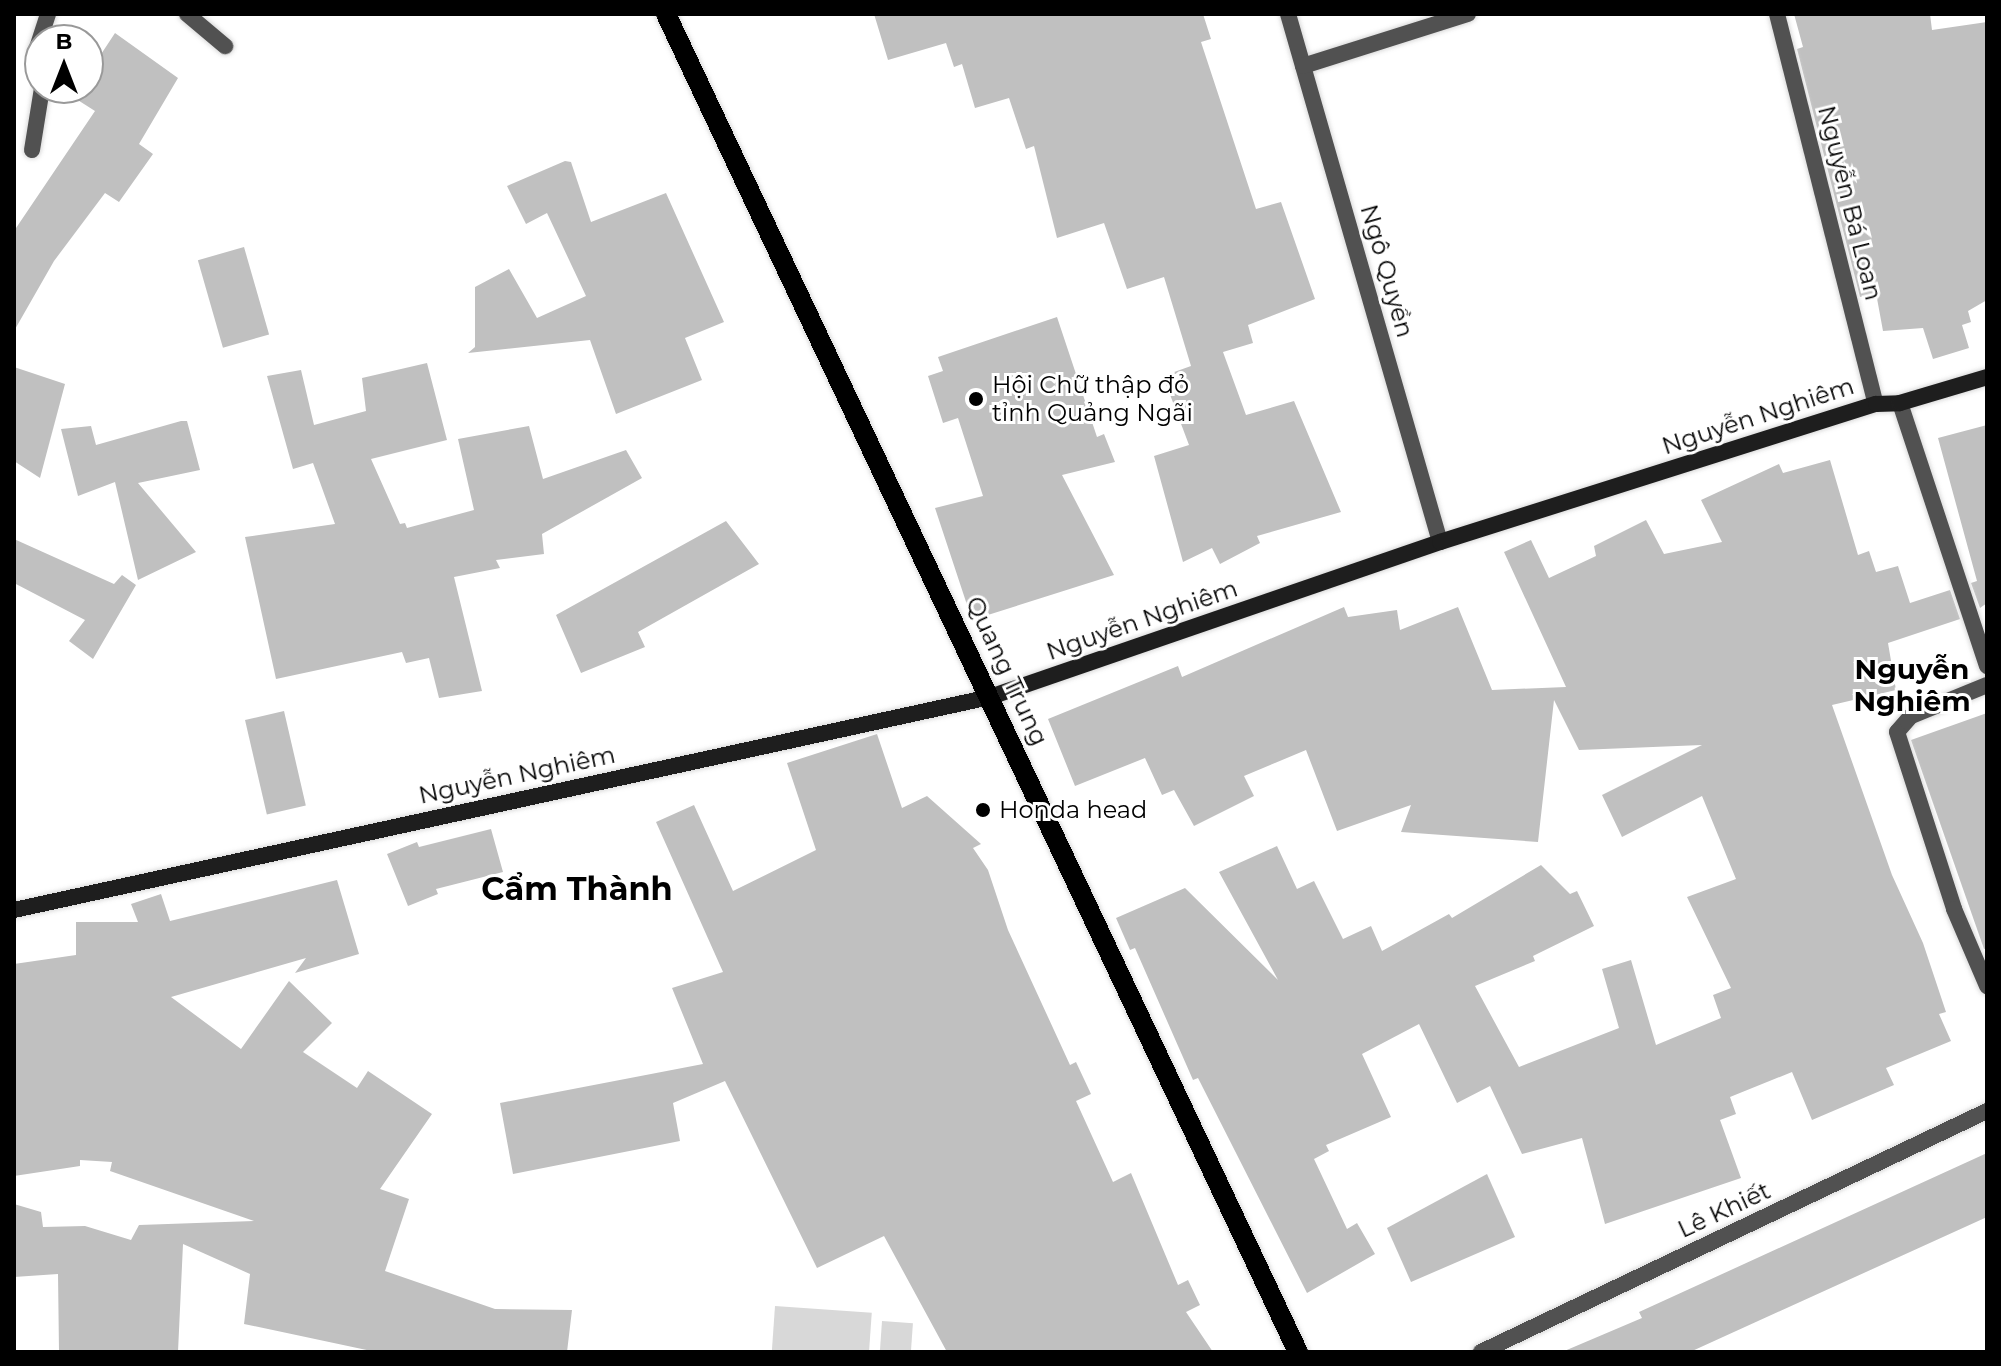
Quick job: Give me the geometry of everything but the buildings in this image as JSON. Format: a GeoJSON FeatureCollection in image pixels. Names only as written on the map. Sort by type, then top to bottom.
{"type":"FeatureCollection","features":[{"type":"Feature","properties":{"kind":"main road","name":"Quang Trung"},"geometry":{"type":"LineString","coordinates":[[666,14],[1298,1352]]}},
{"type":"Feature","properties":{"kind":"street"},"geometry":{"type":"LineString","coordinates":[[187,14],[225,46]]}},
{"type":"Feature","properties":{"kind":"street","name":"Ngô Quyền"},"geometry":{"type":"LineString","coordinates":[[1288,14],[1440,542]]}},
{"type":"Feature","properties":{"kind":"street"},"geometry":{"type":"LineString","coordinates":[[1303,66],[1468,14]]}},
{"type":"Feature","properties":{"kind":"street","name":"Nguyễn Bá Loan"},"geometry":{"type":"LineString","coordinates":[[1777,14],[1876,404]]}},
{"type":"Feature","properties":{"kind":"street"},"geometry":{"type":"LineString","coordinates":[[32,150],[39,104]]}},
{"type":"Feature","properties":{"kind":"street","name":"Nguyễn Nghiêm"},"geometry":{"type":"LineString","coordinates":[[14,910],[990,697],[1440,542],[1876,404],[1900,403],[1987,377]]}},
{"type":"Feature","properties":{"kind":"street"},"geometry":{"type":"LineString","coordinates":[[1900,403],[1987,666]]}},
{"type":"Feature","properties":{"kind":"street"},"geometry":{"type":"LineString","coordinates":[[1987,685],[1911,716],[1897,732],[1954,909],[1987,986]]}},
{"type":"Feature","properties":{"kind":"street","name":"Lê Khiết"},"geometry":{"type":"LineString","coordinates":[[1481,1352],[1987,1111]]}},
{"type":"Feature","properties":{"kind":"shaded area"},"geometry":{"type":"Polygon","coordinates":[[[775,1306],[872,1313],[869,1352],[772,1352],[775,1306]]]}},
{"type":"Feature","properties":{"kind":"shaded area"},"geometry":{"type":"Polygon","coordinates":[[[882,1321],[913,1323],[911,1352],[880,1352],[882,1321]]]}},
{"type":"Feature","properties":{"kind":"place","name":"Hội Chữ thập đỏ tỉnh Quảng Ngãi"},"geometry":{"type":"Point","coordinates":[976,399]}},
{"type":"Feature","properties":{"kind":"place","name":"Honda head"},"geometry":{"type":"Point","coordinates":[983,810]}},
{"type":"Feature","properties":{"kind":"district","name":"Nguyễn Nghiêm"},"geometry":{"type":"Point","coordinates":[1912,685]}},
{"type":"Feature","properties":{"kind":"district","name":"Cẩm Thành"},"geometry":{"type":"Point","coordinates":[577,889]}}]}
